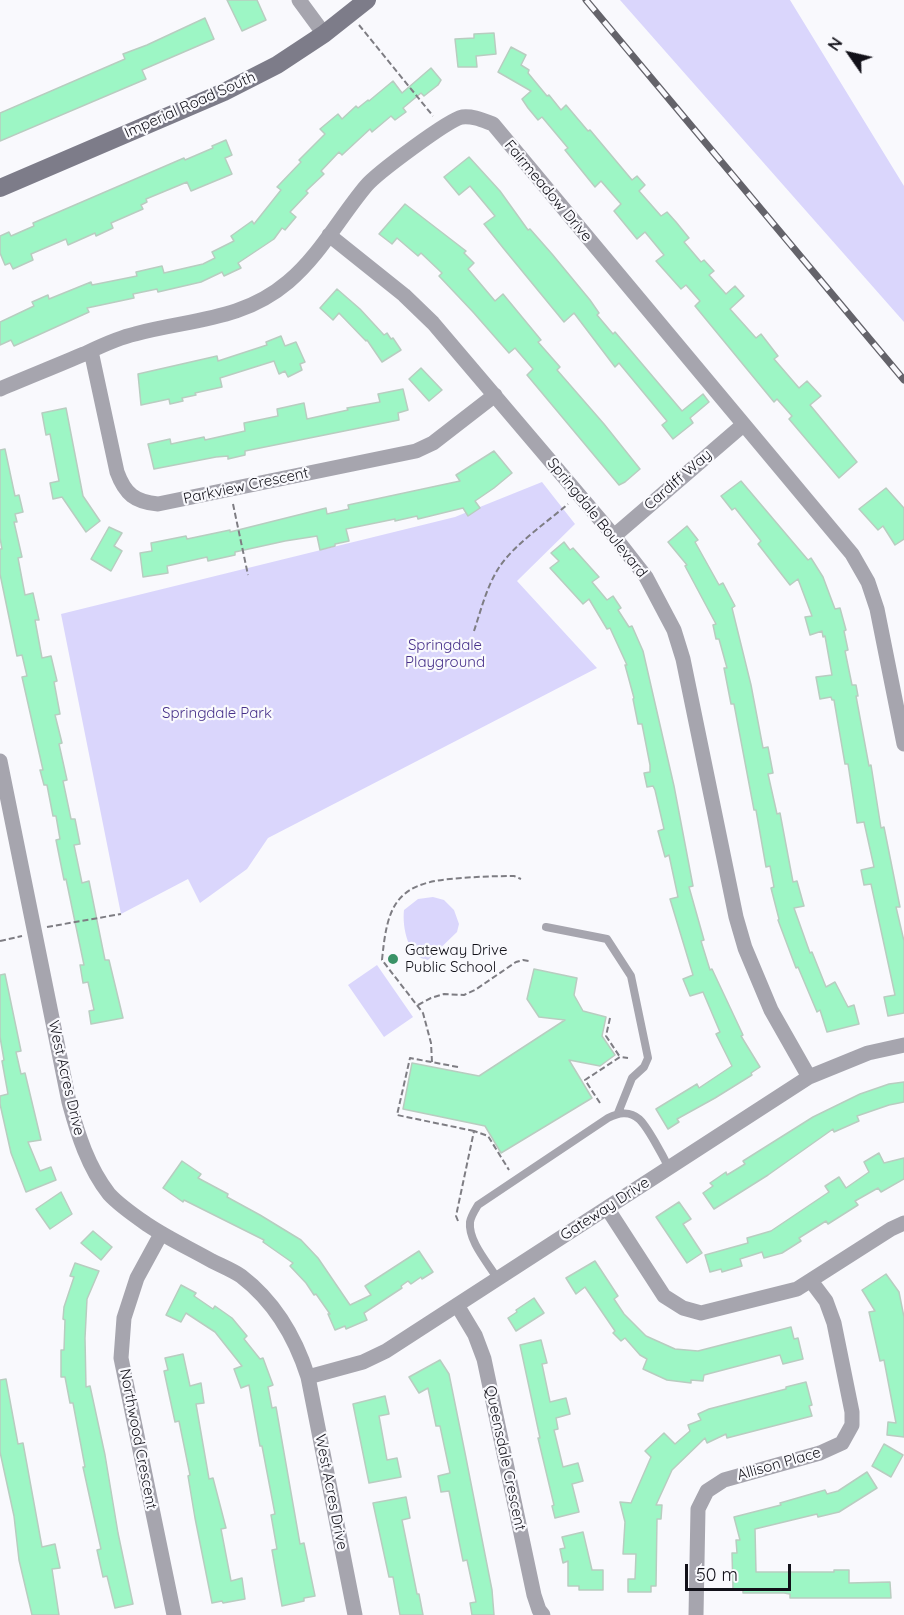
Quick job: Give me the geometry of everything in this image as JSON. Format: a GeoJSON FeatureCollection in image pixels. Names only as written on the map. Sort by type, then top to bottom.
{"type":"FeatureCollection","features":[{"type":"Feature","properties":{"kind":"street"},"geometry":{"type":"LineString","coordinates":[[299,0],[324,34]]}},
{"type":"Feature","properties":{"kind":"street","name":"Imperial Road South"},"geometry":{"type":"LineString","coordinates":[[0,188],[224,92],[276,64],[324,34],[356,5]]}},
{"type":"Feature","properties":{"kind":"street","name":"Fairmeadow Drive"},"geometry":{"type":"LineString","coordinates":[[0,389],[135,334],[222,316],[246,309],[267,298],[291,280],[367,185],[380,173],[460,117],[477,117],[492,124],[852,554],[868,582],[877,609],[904,744]]}},
{"type":"Feature","properties":{"kind":"street","name":"Springdale Boulevard"},"geometry":{"type":"LineString","coordinates":[[329,235],[404,295],[433,323],[614,536],[646,577],[674,630],[683,658],[739,927],[771,1010],[809,1077]]}},
{"type":"Feature","properties":{"kind":"street","name":"Parkview Crescent"},"geometry":{"type":"LineString","coordinates":[[91,351],[117,472],[122,485],[130,495],[143,503],[158,504],[416,451],[434,443],[495,395]]}},
{"type":"Feature","properties":{"kind":"street","name":"Cardiff Way"},"geometry":{"type":"LineString","coordinates":[[614,536],[743,425]]}},
{"type":"Feature","properties":{"kind":"street","name":"West Acres Drive"},"geometry":{"type":"LineString","coordinates":[[0,761],[69,1102],[79,1138],[92,1166],[110,1195],[129,1212],[161,1234],[239,1275],[266,1298],[290,1333],[308,1377],[355,1615]]}},
{"type":"Feature","properties":{"kind":"street","name":"Gateway Drive"},"geometry":{"type":"LineString","coordinates":[[308,1377],[363,1362],[386,1351],[809,1077],[868,1053],[904,1045]]}},
{"type":"Feature","properties":{"kind":"street"},"geometry":{"type":"LineString","coordinates":[[607,1208],[664,1296],[683,1308],[700,1313],[797,1289],[904,1223]]}},
{"type":"Feature","properties":{"kind":"street","name":"Northwood Crescent"},"geometry":{"type":"LineString","coordinates":[[161,1234],[137,1278],[124,1318],[122,1358],[174,1615]]}},
{"type":"Feature","properties":{"kind":"street","name":"Allison Place"},"geometry":{"type":"LineString","coordinates":[[696,1615],[698,1509],[708,1491],[724,1480],[820,1453],[842,1443],[852,1425],[852,1412],[834,1323],[826,1301],[811,1281]]}},
{"type":"Feature","properties":{"kind":"street","name":"Queensdale Crescent"},"geometry":{"type":"LineString","coordinates":[[457,1305],[476,1335],[484,1359],[534,1595],[543,1615]]}},
{"type":"Feature","properties":{"kind":"lane"},"geometry":{"type":"LineString","coordinates":[[546,927],[607,939],[632,976],[648,1058],[644,1067],[632,1078],[618,1113]]}},
{"type":"Feature","properties":{"kind":"lane"},"geometry":{"type":"LineString","coordinates":[[497,1278],[471,1233],[470,1223],[478,1205],[618,1113],[628,1113],[639,1119],[669,1168]]}},
{"type":"Feature","properties":{"kind":"path"},"geometry":{"type":"LineString","coordinates":[[356,5],[442,128]]}},
{"type":"Feature","properties":{"kind":"path"},"geometry":{"type":"LineString","coordinates":[[231,490],[248,575]]}},
{"type":"Feature","properties":{"kind":"path"},"geometry":{"type":"LineString","coordinates":[[474,631],[491,582],[507,556],[579,495]]}},
{"type":"Feature","properties":{"kind":"path"},"geometry":{"type":"LineString","coordinates":[[432,1062],[431,1043],[423,1012],[381,960],[384,935],[390,916],[398,900],[407,891],[428,881],[501,876],[521,879]]}},
{"type":"Feature","properties":{"kind":"path"},"geometry":{"type":"LineString","coordinates":[[0,941],[34,933],[51,925],[121,914]]}},
{"type":"Feature","properties":{"kind":"path"},"geometry":{"type":"LineString","coordinates":[[417,1005],[444,994],[464,995],[516,962],[529,961]]}},
{"type":"Feature","properties":{"kind":"path"},"geometry":{"type":"LineString","coordinates":[[610,1018],[606,1036],[620,1058]]}},
{"type":"Feature","properties":{"kind":"path"},"geometry":{"type":"LineString","coordinates":[[458,1067],[410,1058],[397,1115],[488,1136],[509,1170]]}},
{"type":"Feature","properties":{"kind":"path"},"geometry":{"type":"LineString","coordinates":[[600,1103],[585,1080],[620,1058],[628,1058]]}},
{"type":"Feature","properties":{"kind":"path"},"geometry":{"type":"LineString","coordinates":[[459,1223],[456,1216],[474,1131]]}},
{"type":"Feature","properties":{"kind":"green space"},"geometry":{"type":"Polygon","coordinates":[[[620,0],[790,0],[904,186],[904,322],[620,0]]]}},
{"type":"Feature","properties":{"kind":"green space","name":"Springdale Park"},"geometry":{"type":"Polygon","coordinates":[[[542,482],[575,524],[517,581],[597,668],[268,838],[247,869],[200,903],[188,879],[121,914],[61,614],[455,517],[542,482]]]}},
{"type":"Feature","properties":{"kind":"green space"},"geometry":{"type":"Polygon","coordinates":[[[433,897],[444,900],[454,910],[459,924],[457,932],[428,960],[421,958],[411,948],[405,933],[404,910],[418,899],[433,897]]]}},
{"type":"Feature","properties":{"kind":"green space"},"geometry":{"type":"Polygon","coordinates":[[[377,965],[413,1017],[384,1037],[348,985],[377,965]]]}},
{"type":"Feature","properties":{"kind":"building"},"geometry":{"type":"Polygon","coordinates":[[[227,0],[257,0],[266,20],[242,31],[227,0]]]}},
{"type":"Feature","properties":{"kind":"building"},"geometry":{"type":"Polygon","coordinates":[[[205,18],[214,39],[142,70],[146,79],[0,141],[0,113],[125,59],[123,54],[205,18]]]}},
{"type":"Feature","properties":{"kind":"building"},"geometry":{"type":"Polygon","coordinates":[[[494,33],[496,54],[476,56],[477,67],[458,67],[455,39],[474,38],[474,34],[494,33]]]}},
{"type":"Feature","properties":{"kind":"building"},"geometry":{"type":"Polygon","coordinates":[[[511,47],[526,55],[521,65],[529,70],[528,73],[547,96],[549,95],[561,110],[566,105],[632,180],[637,176],[645,185],[639,191],[661,216],[667,212],[676,222],[689,238],[684,242],[701,262],[704,260],[714,271],[709,275],[726,294],[735,286],[744,296],[730,309],[756,338],[761,334],[778,356],[774,359],[799,388],[807,381],[821,396],[810,405],[857,462],[839,478],[789,419],[792,416],[777,399],[774,402],[695,306],[700,301],[686,285],[681,289],[656,261],[664,255],[645,232],[637,239],[614,211],[621,204],[601,181],[595,187],[565,150],[568,148],[542,117],[538,120],[528,108],[522,99],[531,91],[498,72],[511,47]]]}},
{"type":"Feature","properties":{"kind":"building"},"geometry":{"type":"Polygon","coordinates":[[[431,68],[441,80],[438,85],[424,96],[421,93],[403,108],[406,112],[395,120],[391,116],[372,132],[370,129],[342,155],[339,152],[321,171],[324,174],[306,191],[308,193],[290,212],[296,217],[285,230],[282,228],[274,239],[238,263],[241,268],[224,276],[222,272],[201,282],[158,292],[157,289],[133,294],[134,298],[87,308],[89,312],[14,346],[11,340],[0,345],[0,322],[34,306],[32,302],[48,295],[49,299],[91,282],[92,285],[137,276],[136,272],[162,266],[164,273],[203,264],[215,258],[212,252],[234,241],[231,236],[252,221],[254,224],[281,190],[277,187],[301,162],[299,160],[325,134],[320,129],[338,114],[342,119],[356,106],[358,108],[369,101],[393,81],[402,93],[431,68]]]}},
{"type":"Feature","properties":{"kind":"building"},"geometry":{"type":"Polygon","coordinates":[[[226,140],[232,155],[225,158],[232,174],[191,191],[187,182],[146,199],[147,202],[141,205],[143,209],[111,223],[113,228],[96,236],[95,233],[68,245],[66,239],[31,254],[33,260],[13,269],[10,263],[5,265],[0,253],[0,236],[9,232],[11,236],[34,226],[33,223],[184,158],[185,160],[213,148],[212,146],[226,140]]]}},
{"type":"Feature","properties":{"kind":"building"},"geometry":{"type":"Polygon","coordinates":[[[469,157],[500,191],[528,230],[530,229],[590,300],[599,313],[597,315],[613,334],[615,332],[682,411],[703,394],[709,402],[690,418],[693,423],[673,439],[662,425],[667,421],[619,363],[615,367],[574,313],[564,322],[504,249],[484,224],[495,216],[470,186],[459,195],[444,177],[469,157]]]}},
{"type":"Feature","properties":{"kind":"building"},"geometry":{"type":"Polygon","coordinates":[[[405,204],[466,251],[464,253],[474,263],[468,269],[495,301],[503,294],[541,340],[538,342],[560,367],[557,370],[640,469],[625,482],[619,485],[527,375],[533,369],[515,348],[509,353],[439,276],[442,273],[421,253],[418,256],[397,238],[392,244],[379,234],[405,204]]]}},
{"type":"Feature","properties":{"kind":"building"},"geometry":{"type":"Polygon","coordinates":[[[337,289],[384,335],[387,333],[391,339],[393,338],[401,350],[382,362],[367,340],[339,313],[333,320],[320,308],[337,289]]]}},
{"type":"Feature","properties":{"kind":"building"},"geometry":{"type":"Polygon","coordinates":[[[281,336],[285,346],[296,342],[305,362],[300,364],[302,370],[288,377],[285,371],[279,374],[274,361],[220,378],[222,387],[195,393],[196,395],[182,398],[183,401],[170,404],[169,399],[141,405],[138,374],[217,356],[218,361],[267,345],[266,342],[281,336]]]}},
{"type":"Feature","properties":{"kind":"building"},"geometry":{"type":"Polygon","coordinates":[[[421,368],[442,390],[429,401],[409,379],[421,368]]]}},
{"type":"Feature","properties":{"kind":"building"},"geometry":{"type":"Polygon","coordinates":[[[403,389],[408,410],[398,413],[399,420],[245,451],[245,455],[228,459],[228,456],[216,457],[154,469],[148,444],[170,439],[171,444],[204,437],[205,440],[245,431],[244,423],[278,416],[277,409],[304,403],[307,419],[380,402],[378,394],[403,389]]]}},
{"type":"Feature","properties":{"kind":"building"},"geometry":{"type":"Polygon","coordinates":[[[66,408],[83,496],[100,521],[86,532],[62,497],[53,499],[50,483],[59,481],[50,434],[46,435],[42,413],[66,408]]]}},
{"type":"Feature","properties":{"kind":"building"},"geometry":{"type":"Polygon","coordinates":[[[5,449],[15,496],[19,495],[23,512],[15,514],[17,522],[14,522],[22,557],[18,558],[25,595],[33,593],[39,620],[35,620],[42,658],[51,656],[57,681],[54,682],[60,714],[55,715],[62,743],[59,744],[67,780],[63,781],[71,819],[75,819],[80,844],[74,845],[82,883],[89,881],[105,960],[109,960],[123,1018],[91,1024],[89,1011],[94,1010],[88,982],[83,983],[80,965],[84,965],[56,840],[60,839],[56,816],[53,816],[47,785],[44,785],[40,770],[43,770],[22,677],[27,676],[22,655],[17,656],[0,574],[0,549],[2,549],[0,450],[5,449]]]}},
{"type":"Feature","properties":{"kind":"building"},"geometry":{"type":"Polygon","coordinates":[[[494,451],[512,473],[475,501],[480,508],[468,516],[463,508],[418,519],[417,516],[395,521],[395,519],[346,529],[349,541],[320,550],[317,536],[235,552],[235,555],[208,561],[207,557],[167,566],[168,573],[143,577],[140,553],[152,551],[151,543],[186,536],[187,539],[230,530],[230,532],[326,508],[327,514],[349,509],[348,505],[460,481],[456,475],[494,451]]]}},
{"type":"Feature","properties":{"kind":"building"},"geometry":{"type":"Polygon","coordinates":[[[741,481],[808,560],[811,558],[823,577],[835,609],[840,608],[846,630],[844,631],[848,650],[845,651],[852,685],[856,685],[858,696],[856,696],[869,766],[871,765],[881,828],[884,827],[900,907],[896,907],[904,941],[904,1013],[888,1016],[884,997],[895,995],[871,884],[864,885],[861,870],[874,867],[864,822],[857,823],[848,764],[845,764],[834,700],[831,697],[820,699],[816,677],[832,675],[825,636],[823,637],[822,631],[810,635],[805,617],[812,616],[798,579],[790,585],[758,544],[761,541],[735,508],[732,510],[721,496],[741,481]]]}},
{"type":"Feature","properties":{"kind":"building"},"geometry":{"type":"Polygon","coordinates":[[[886,488],[904,508],[904,539],[895,545],[883,526],[878,530],[859,509],[886,488]]]}},
{"type":"Feature","properties":{"kind":"building"},"geometry":{"type":"Polygon","coordinates":[[[687,526],[698,540],[695,542],[719,585],[723,583],[735,606],[732,608],[751,685],[763,748],[768,747],[773,773],[768,774],[777,814],[780,813],[793,882],[797,881],[804,906],[794,908],[810,953],[812,952],[826,987],[835,982],[848,1007],[854,1005],[859,1024],[827,1032],[820,1010],[817,1012],[798,967],[796,968],[778,920],[771,888],[774,887],[770,866],[766,867],[734,704],[731,704],[724,668],[727,668],[713,625],[716,624],[685,566],[687,565],[668,542],[687,526]]]}},
{"type":"Feature","properties":{"kind":"building"},"geometry":{"type":"Polygon","coordinates":[[[109,527],[122,533],[114,546],[122,551],[111,571],[91,559],[109,527]]]}},
{"type":"Feature","properties":{"kind":"building"},"geometry":{"type":"Polygon","coordinates":[[[564,542],[570,550],[573,548],[599,577],[592,582],[607,600],[613,596],[621,608],[618,610],[629,627],[632,626],[643,651],[674,786],[693,886],[689,887],[704,940],[701,941],[710,970],[712,969],[743,1035],[741,1036],[760,1067],[751,1073],[752,1075],[677,1119],[679,1122],[668,1129],[656,1109],[697,1084],[699,1088],[732,1066],[716,1034],[720,1032],[703,992],[690,996],[683,979],[693,975],[670,899],[678,897],[669,855],[665,857],[658,831],[664,829],[655,790],[653,786],[647,787],[644,773],[650,772],[650,765],[642,724],[638,724],[625,665],[627,665],[610,628],[607,629],[589,599],[583,604],[550,568],[559,561],[551,553],[564,542]]]}},
{"type":"Feature","properties":{"kind":"building"},"geometry":{"type":"Polygon","coordinates":[[[534,969],[577,978],[574,995],[583,1011],[606,1017],[602,1036],[615,1055],[600,1066],[569,1060],[592,1098],[501,1153],[485,1126],[403,1109],[412,1063],[479,1076],[565,1020],[539,1017],[527,999],[534,969]]]}},
{"type":"Feature","properties":{"kind":"building"},"geometry":{"type":"Polygon","coordinates":[[[5,974],[21,1051],[16,1052],[21,1074],[25,1073],[41,1140],[28,1142],[40,1171],[51,1167],[56,1180],[26,1192],[11,1153],[0,1104],[0,1096],[8,1094],[0,1037],[0,975],[5,974]]]}},
{"type":"Feature","properties":{"kind":"building"},"geometry":{"type":"Polygon","coordinates":[[[904,1082],[904,1102],[857,1116],[859,1121],[834,1132],[833,1129],[768,1175],[714,1209],[703,1193],[713,1186],[710,1183],[726,1172],[727,1175],[745,1164],[743,1161],[813,1117],[860,1094],[889,1084],[904,1082]]]}},
{"type":"Feature","properties":{"kind":"building"},"geometry":{"type":"Polygon","coordinates":[[[879,1153],[884,1163],[904,1158],[904,1179],[881,1192],[878,1188],[855,1201],[858,1205],[828,1224],[826,1221],[799,1238],[801,1241],[782,1253],[764,1258],[762,1252],[740,1259],[742,1266],[722,1272],[721,1269],[710,1272],[705,1255],[748,1243],[747,1238],[771,1231],[829,1192],[825,1186],[839,1177],[846,1188],[869,1172],[864,1162],[879,1153]]]}},
{"type":"Feature","properties":{"kind":"building"},"geometry":{"type":"Polygon","coordinates":[[[182,1161],[201,1174],[198,1178],[301,1240],[318,1258],[350,1305],[371,1295],[365,1286],[419,1251],[433,1272],[411,1284],[408,1281],[401,1286],[402,1288],[364,1313],[367,1320],[346,1329],[345,1326],[335,1330],[328,1314],[330,1314],[316,1294],[314,1295],[290,1266],[293,1263],[263,1242],[264,1240],[184,1200],[183,1202],[163,1188],[182,1161]]]}},
{"type":"Feature","properties":{"kind":"building"},"geometry":{"type":"Polygon","coordinates":[[[61,1192],[72,1214],[50,1229],[36,1209],[61,1192]]]}},
{"type":"Feature","properties":{"kind":"building"},"geometry":{"type":"Polygon","coordinates":[[[679,1202],[691,1219],[683,1224],[702,1253],[687,1263],[656,1217],[679,1202]]]}},
{"type":"Feature","properties":{"kind":"building"},"geometry":{"type":"Polygon","coordinates":[[[93,1231],[112,1247],[101,1260],[81,1243],[93,1231]]]}},
{"type":"Feature","properties":{"kind":"building"},"geometry":{"type":"Polygon","coordinates":[[[595,1261],[618,1296],[614,1299],[624,1314],[646,1336],[675,1349],[698,1351],[791,1327],[794,1339],[798,1338],[803,1359],[783,1364],[780,1355],[704,1375],[703,1381],[691,1380],[691,1383],[667,1380],[643,1369],[647,1359],[640,1355],[625,1338],[621,1341],[613,1333],[615,1331],[585,1287],[576,1294],[566,1278],[595,1261]]]}},
{"type":"Feature","properties":{"kind":"building"},"geometry":{"type":"Polygon","coordinates":[[[75,1263],[99,1271],[87,1299],[86,1387],[90,1386],[105,1455],[133,1604],[115,1608],[107,1576],[103,1577],[97,1550],[101,1549],[83,1467],[85,1467],[73,1403],[70,1403],[65,1377],[61,1377],[61,1350],[64,1350],[64,1307],[74,1277],[70,1276],[75,1263]]]}},
{"type":"Feature","properties":{"kind":"building"},"geometry":{"type":"Polygon","coordinates":[[[886,1274],[899,1292],[904,1317],[904,1437],[887,1435],[888,1422],[896,1423],[884,1360],[880,1361],[869,1312],[875,1311],[862,1290],[886,1274]]]}},
{"type":"Feature","properties":{"kind":"building"},"geometry":{"type":"Polygon","coordinates":[[[181,1285],[196,1293],[194,1296],[213,1309],[215,1306],[232,1318],[247,1336],[244,1339],[260,1359],[263,1358],[273,1385],[268,1387],[272,1408],[276,1407],[300,1544],[304,1543],[315,1596],[304,1598],[304,1601],[282,1606],[272,1550],[277,1549],[271,1515],[275,1514],[262,1446],[260,1446],[249,1385],[241,1388],[234,1369],[242,1366],[215,1332],[186,1313],[181,1322],[166,1315],[181,1285]]]}},
{"type":"Feature","properties":{"kind":"building"},"geometry":{"type":"Polygon","coordinates":[[[534,1298],[544,1313],[516,1331],[508,1318],[534,1298]]]}},
{"type":"Feature","properties":{"kind":"building"},"geometry":{"type":"Polygon","coordinates":[[[541,1340],[547,1363],[542,1364],[550,1402],[566,1398],[570,1414],[556,1418],[558,1429],[554,1430],[563,1467],[578,1463],[583,1481],[572,1484],[579,1512],[555,1518],[520,1345],[541,1340]]]}},
{"type":"Feature","properties":{"kind":"building"},"geometry":{"type":"Polygon","coordinates":[[[183,1354],[190,1386],[201,1383],[204,1403],[196,1404],[209,1479],[213,1478],[226,1528],[221,1529],[231,1581],[242,1578],[245,1599],[212,1603],[179,1421],[175,1422],[164,1371],[168,1370],[165,1358],[183,1354]]]}},
{"type":"Feature","properties":{"kind":"building"},"geometry":{"type":"Polygon","coordinates":[[[440,1360],[449,1374],[492,1590],[494,1615],[472,1615],[470,1603],[476,1602],[467,1560],[463,1561],[449,1491],[441,1492],[438,1476],[450,1473],[440,1426],[436,1426],[428,1388],[419,1393],[409,1377],[440,1360]]]}},
{"type":"Feature","properties":{"kind":"building"},"geometry":{"type":"Polygon","coordinates":[[[6,1379],[18,1444],[23,1443],[42,1547],[55,1544],[60,1568],[52,1569],[59,1615],[32,1615],[19,1560],[14,1516],[0,1452],[0,1380],[6,1379]]]}},
{"type":"Feature","properties":{"kind":"building"},"geometry":{"type":"Polygon","coordinates":[[[806,1382],[812,1405],[809,1406],[812,1416],[727,1438],[726,1434],[707,1443],[705,1438],[672,1470],[656,1505],[662,1505],[661,1519],[657,1519],[656,1586],[651,1586],[651,1592],[628,1592],[628,1579],[635,1579],[636,1554],[623,1554],[625,1522],[620,1502],[631,1503],[651,1457],[645,1451],[664,1433],[675,1444],[690,1431],[688,1425],[701,1420],[698,1414],[709,1409],[806,1382]]]}},
{"type":"Feature","properties":{"kind":"building"},"geometry":{"type":"Polygon","coordinates":[[[385,1396],[389,1414],[379,1416],[387,1460],[397,1458],[401,1477],[369,1483],[353,1404],[385,1396]]]}},
{"type":"Feature","properties":{"kind":"building"},"geometry":{"type":"Polygon","coordinates":[[[884,1444],[903,1455],[891,1477],[872,1466],[884,1444]]]}},
{"type":"Feature","properties":{"kind":"building"},"geometry":{"type":"Polygon","coordinates":[[[867,1472],[877,1488],[839,1512],[818,1517],[817,1514],[755,1529],[756,1572],[849,1570],[849,1583],[890,1582],[891,1598],[790,1598],[790,1594],[784,1593],[743,1593],[743,1589],[733,1589],[732,1553],[737,1553],[736,1540],[740,1540],[734,1517],[781,1505],[780,1503],[825,1490],[827,1494],[838,1491],[867,1472]]]}},
{"type":"Feature","properties":{"kind":"building"},"geometry":{"type":"Polygon","coordinates":[[[406,1497],[410,1518],[402,1520],[423,1615],[400,1615],[393,1577],[389,1577],[373,1503],[406,1497]]]}},
{"type":"Feature","properties":{"kind":"building"},"geometry":{"type":"Polygon","coordinates":[[[583,1532],[592,1570],[603,1570],[603,1590],[579,1590],[579,1586],[568,1586],[568,1561],[563,1563],[560,1549],[565,1548],[562,1537],[583,1532]]]}},
{"type":"Feature","properties":{"kind":"railway"},"geometry":{"type":"LineString","coordinates":[[586,0],[904,380]]}},
{"type":"Feature","properties":{"kind":"place","name":"Gateway Drive Public School"},"geometry":{"type":"Point","coordinates":[393,959]}},
{"type":"Feature","properties":{"kind":"park label","name":"Springdale Playground"},"geometry":{"type":"Point","coordinates":[445,654]}}]}
